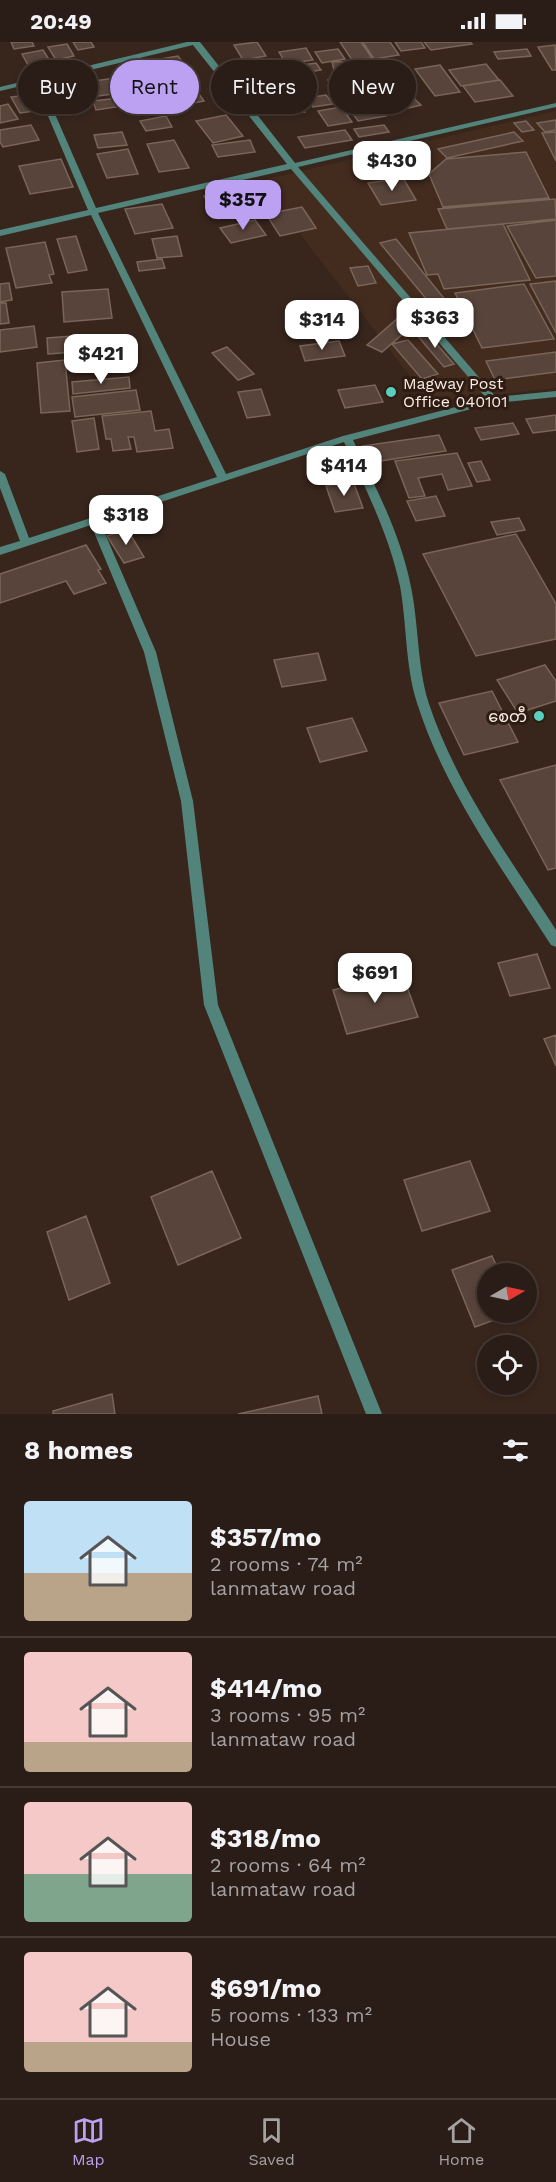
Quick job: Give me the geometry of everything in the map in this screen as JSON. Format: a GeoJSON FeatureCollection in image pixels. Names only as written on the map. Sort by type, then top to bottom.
{"type":"FeatureCollection","features":[{"type":"Feature","properties":{"kind":"street"},"geometry":{"type":"LineString","coordinates":[[98,65],[195,42],[293,166],[494,400]]}},
{"type":"Feature","properties":{"kind":"street"},"geometry":{"type":"LineString","coordinates":[[0,89],[18,84]]}},
{"type":"Feature","properties":{"kind":"street"},"geometry":{"type":"LineString","coordinates":[[0,233],[556,105]]}},
{"type":"Feature","properties":{"kind":"street"},"geometry":{"type":"LineString","coordinates":[[51,114],[93,211],[223,479]]}},
{"type":"Feature","properties":{"kind":"street"},"geometry":{"type":"LineString","coordinates":[[0,551],[347,438],[494,400],[556,394]]}},
{"type":"Feature","properties":{"kind":"street"},"geometry":{"type":"LineString","coordinates":[[347,438],[391,532],[406,590],[411,653],[427,713],[457,784],[556,941]]}},
{"type":"Feature","properties":{"kind":"street"},"geometry":{"type":"LineString","coordinates":[[0,474],[26,543]]}},
{"type":"Feature","properties":{"kind":"street"},"geometry":{"type":"LineString","coordinates":[[94,521],[150,652],[187,801],[211,1005],[374,1414]]}},
{"type":"Feature","properties":{"kind":"shaded area"},"geometry":{"type":"Polygon","coordinates":[[[556,111],[556,388],[430,402],[259,181],[556,111]]]}},
{"type":"Feature","properties":{"kind":"building"},"geometry":{"type":"Polygon","coordinates":[[[11,42],[32,42],[34,46],[14,49],[11,42]]]}},
{"type":"Feature","properties":{"kind":"building"},"geometry":{"type":"Polygon","coordinates":[[[73,42],[91,42],[94,47],[78,50],[73,42]]]}},
{"type":"Feature","properties":{"kind":"building"},"geometry":{"type":"Polygon","coordinates":[[[257,42],[266,56],[243,60],[234,45],[257,42]]]}},
{"type":"Feature","properties":{"kind":"building"},"geometry":{"type":"Polygon","coordinates":[[[340,42],[361,42],[372,58],[352,60],[340,42]]]}},
{"type":"Feature","properties":{"kind":"building"},"geometry":{"type":"Polygon","coordinates":[[[363,42],[390,42],[399,55],[374,59],[363,42]]]}},
{"type":"Feature","properties":{"kind":"building"},"geometry":{"type":"Polygon","coordinates":[[[395,42],[421,42],[425,48],[401,51],[395,42]]]}},
{"type":"Feature","properties":{"kind":"building"},"geometry":{"type":"Polygon","coordinates":[[[424,42],[470,42],[472,44],[431,50],[424,42]]]}},
{"type":"Feature","properties":{"kind":"building"},"geometry":{"type":"Polygon","coordinates":[[[67,44],[74,56],[56,60],[48,47],[67,44]]]}},
{"type":"Feature","properties":{"kind":"building"},"geometry":{"type":"Polygon","coordinates":[[[555,45],[556,70],[552,70],[538,47],[555,45]]]}},
{"type":"Feature","properties":{"kind":"building"},"geometry":{"type":"Polygon","coordinates":[[[306,48],[313,60],[284,60],[279,52],[306,48]]]}},
{"type":"Feature","properties":{"kind":"building"},"geometry":{"type":"Polygon","coordinates":[[[338,49],[345,59],[322,63],[315,52],[338,49]]]}},
{"type":"Feature","properties":{"kind":"building"},"geometry":{"type":"Polygon","coordinates":[[[527,49],[531,56],[498,59],[494,52],[527,49]]]}},
{"type":"Feature","properties":{"kind":"building"},"geometry":{"type":"Polygon","coordinates":[[[43,50],[49,60],[25,60],[22,54],[43,50]]]}},
{"type":"Feature","properties":{"kind":"building"},"geometry":{"type":"Polygon","coordinates":[[[178,56],[181,60],[155,60],[178,56]]]}},
{"type":"Feature","properties":{"kind":"building"},"geometry":{"type":"Polygon","coordinates":[[[486,64],[499,80],[461,86],[449,70],[486,64]]]}},
{"type":"Feature","properties":{"kind":"building"},"geometry":{"type":"Polygon","coordinates":[[[440,65],[460,92],[435,96],[416,69],[440,65]]]}},
{"type":"Feature","properties":{"kind":"building"},"geometry":{"type":"Polygon","coordinates":[[[110,79],[110,94],[98,96],[98,80],[110,79]]]}},
{"type":"Feature","properties":{"kind":"building"},"geometry":{"type":"Polygon","coordinates":[[[500,80],[513,96],[475,102],[463,86],[500,80]]]}},
{"type":"Feature","properties":{"kind":"building"},"geometry":{"type":"Polygon","coordinates":[[[326,95],[329,105],[317,106],[317,96],[326,95]]]}},
{"type":"Feature","properties":{"kind":"building"},"geometry":{"type":"Polygon","coordinates":[[[18,96],[18,109],[11,97],[18,96]]]}},
{"type":"Feature","properties":{"kind":"building"},"geometry":{"type":"Polygon","coordinates":[[[110,99],[110,108],[98,110],[98,100],[110,99]]]}},
{"type":"Feature","properties":{"kind":"building"},"geometry":{"type":"Polygon","coordinates":[[[8,104],[18,119],[0,123],[0,106],[8,104]]]}},
{"type":"Feature","properties":{"kind":"building"},"geometry":{"type":"Polygon","coordinates":[[[329,109],[329,114],[346,114],[352,122],[328,126],[318,111],[329,109]]]}},
{"type":"Feature","properties":{"kind":"building"},"geometry":{"type":"Polygon","coordinates":[[[353,114],[384,114],[386,116],[358,121],[353,114]]]}},
{"type":"Feature","properties":{"kind":"building"},"geometry":{"type":"Polygon","coordinates":[[[226,115],[243,136],[213,143],[196,121],[226,115]]]}},
{"type":"Feature","properties":{"kind":"building"},"geometry":{"type":"Polygon","coordinates":[[[166,116],[172,127],[146,131],[140,121],[166,116]]]}},
{"type":"Feature","properties":{"kind":"building"},"geometry":{"type":"Polygon","coordinates":[[[556,120],[556,130],[545,132],[537,123],[556,120]]]}},
{"type":"Feature","properties":{"kind":"building"},"geometry":{"type":"Polygon","coordinates":[[[526,121],[534,130],[522,132],[514,123],[526,121]]]}},
{"type":"Feature","properties":{"kind":"building"},"geometry":{"type":"Polygon","coordinates":[[[31,125],[39,140],[3,147],[0,142],[0,130],[31,125]]]}},
{"type":"Feature","properties":{"kind":"building"},"geometry":{"type":"Polygon","coordinates":[[[384,125],[389,132],[359,137],[354,129],[384,125]]]}},
{"type":"Feature","properties":{"kind":"building"},"geometry":{"type":"Polygon","coordinates":[[[345,130],[352,140],[305,148],[298,137],[345,130]]]}},
{"type":"Feature","properties":{"kind":"building"},"geometry":{"type":"Polygon","coordinates":[[[122,132],[127,145],[98,148],[94,135],[122,132]]]}},
{"type":"Feature","properties":{"kind":"building"},"geometry":{"type":"Polygon","coordinates":[[[514,132],[523,141],[447,158],[438,149],[514,132]]]}},
{"type":"Feature","properties":{"kind":"building"},"geometry":{"type":"Polygon","coordinates":[[[556,132],[556,161],[542,133],[556,132]]]}},
{"type":"Feature","properties":{"kind":"building"},"geometry":{"type":"Polygon","coordinates":[[[174,140],[189,168],[159,172],[147,144],[174,140]]]}},
{"type":"Feature","properties":{"kind":"building"},"geometry":{"type":"Polygon","coordinates":[[[250,140],[255,152],[218,157],[212,145],[250,140]]]}},
{"type":"Feature","properties":{"kind":"building"},"geometry":{"type":"Polygon","coordinates":[[[128,149],[138,174],[107,178],[97,154],[128,149]]]}},
{"type":"Feature","properties":{"kind":"building"},"geometry":{"type":"Polygon","coordinates":[[[526,152],[549,198],[443,207],[429,174],[446,159],[526,152]]]}},
{"type":"Feature","properties":{"kind":"building"},"geometry":{"type":"Polygon","coordinates":[[[61,159],[73,187],[30,194],[19,166],[61,159]]]}},
{"type":"Feature","properties":{"kind":"building"},"geometry":{"type":"Polygon","coordinates":[[[403,178],[416,200],[381,205],[368,183],[403,178]]]}},
{"type":"Feature","properties":{"kind":"building"},"geometry":{"type":"Polygon","coordinates":[[[256,186],[271,209],[218,219],[204,196],[256,186]]]}},
{"type":"Feature","properties":{"kind":"building"},"geometry":{"type":"Polygon","coordinates":[[[555,199],[556,219],[447,229],[438,209],[555,199]]]}},
{"type":"Feature","properties":{"kind":"building"},"geometry":{"type":"Polygon","coordinates":[[[162,204],[173,228],[135,234],[125,209],[162,204]]]}},
{"type":"Feature","properties":{"kind":"building"},"geometry":{"type":"Polygon","coordinates":[[[302,207],[316,228],[280,236],[266,214],[302,207]]]}},
{"type":"Feature","properties":{"kind":"building"},"geometry":{"type":"Polygon","coordinates":[[[255,220],[266,235],[231,243],[220,228],[255,220]]]}},
{"type":"Feature","properties":{"kind":"building"},"geometry":{"type":"Polygon","coordinates":[[[556,220],[556,276],[536,278],[507,226],[556,220]]]}},
{"type":"Feature","properties":{"kind":"building"},"geometry":{"type":"Polygon","coordinates":[[[503,224],[530,280],[444,289],[438,274],[427,275],[409,233],[503,224]]]}},
{"type":"Feature","properties":{"kind":"building"},"geometry":{"type":"Polygon","coordinates":[[[76,236],[87,270],[68,273],[57,239],[76,236]]]}},
{"type":"Feature","properties":{"kind":"building"},"geometry":{"type":"Polygon","coordinates":[[[177,236],[182,256],[157,258],[152,239],[177,236]]]}},
{"type":"Feature","properties":{"kind":"building"},"geometry":{"type":"Polygon","coordinates":[[[396,239],[447,302],[432,306],[380,243],[396,239]]]}},
{"type":"Feature","properties":{"kind":"building"},"geometry":{"type":"Polygon","coordinates":[[[45,242],[54,274],[49,275],[52,283],[16,288],[6,248],[45,242]]]}},
{"type":"Feature","properties":{"kind":"building"},"geometry":{"type":"Polygon","coordinates":[[[162,259],[165,268],[139,271],[137,262],[162,259]]]}},
{"type":"Feature","properties":{"kind":"building"},"geometry":{"type":"Polygon","coordinates":[[[368,266],[376,283],[358,286],[350,268],[368,266]]]}},
{"type":"Feature","properties":{"kind":"building"},"geometry":{"type":"Polygon","coordinates":[[[556,281],[556,333],[530,284],[556,281]]]}},
{"type":"Feature","properties":{"kind":"building"},"geometry":{"type":"Polygon","coordinates":[[[9,283],[12,300],[0,302],[0,284],[9,283]]]}},
{"type":"Feature","properties":{"kind":"building"},"geometry":{"type":"Polygon","coordinates":[[[524,284],[554,339],[482,348],[455,293],[524,284]]]}},
{"type":"Feature","properties":{"kind":"building"},"geometry":{"type":"Polygon","coordinates":[[[108,289],[112,318],[64,322],[62,292],[108,289]]]}},
{"type":"Feature","properties":{"kind":"building"},"geometry":{"type":"Polygon","coordinates":[[[0,303],[6,303],[9,323],[0,324],[0,303]]]}},
{"type":"Feature","properties":{"kind":"building"},"geometry":{"type":"Polygon","coordinates":[[[451,309],[468,329],[454,333],[437,313],[451,309]]]}},
{"type":"Feature","properties":{"kind":"building"},"geometry":{"type":"Polygon","coordinates":[[[405,312],[420,319],[382,352],[367,345],[405,312]]]}},
{"type":"Feature","properties":{"kind":"building"},"geometry":{"type":"Polygon","coordinates":[[[34,326],[37,347],[0,352],[0,330],[34,326]]]}},
{"type":"Feature","properties":{"kind":"building"},"geometry":{"type":"Polygon","coordinates":[[[426,332],[454,364],[444,367],[416,334],[426,332]]]}},
{"type":"Feature","properties":{"kind":"building"},"geometry":{"type":"Polygon","coordinates":[[[87,335],[88,351],[48,354],[47,338],[87,335]]]}},
{"type":"Feature","properties":{"kind":"building"},"geometry":{"type":"Polygon","coordinates":[[[121,338],[123,352],[95,354],[94,340],[121,338]]]}},
{"type":"Feature","properties":{"kind":"building"},"geometry":{"type":"Polygon","coordinates":[[[408,340],[438,374],[422,379],[392,344],[408,340]]]}},
{"type":"Feature","properties":{"kind":"building"},"geometry":{"type":"Polygon","coordinates":[[[339,341],[345,356],[305,361],[300,346],[339,341]]]}},
{"type":"Feature","properties":{"kind":"building"},"geometry":{"type":"Polygon","coordinates":[[[227,347],[254,374],[238,380],[212,353],[227,347]]]}},
{"type":"Feature","properties":{"kind":"building"},"geometry":{"type":"Polygon","coordinates":[[[556,352],[556,372],[495,380],[486,361],[556,352]]]}},
{"type":"Feature","properties":{"kind":"building"},"geometry":{"type":"Polygon","coordinates":[[[124,357],[125,369],[80,372],[79,361],[124,357]]]}},
{"type":"Feature","properties":{"kind":"building"},"geometry":{"type":"Polygon","coordinates":[[[65,360],[70,411],[41,413],[37,363],[65,360]]]}},
{"type":"Feature","properties":{"kind":"building"},"geometry":{"type":"Polygon","coordinates":[[[129,377],[130,388],[73,394],[72,382],[129,377]]]}},
{"type":"Feature","properties":{"kind":"building"},"geometry":{"type":"Polygon","coordinates":[[[375,385],[383,402],[345,408],[338,390],[375,385]]]}},
{"type":"Feature","properties":{"kind":"building"},"geometry":{"type":"Polygon","coordinates":[[[261,389],[270,415],[247,418],[238,392],[261,389]]]}},
{"type":"Feature","properties":{"kind":"building"},"geometry":{"type":"Polygon","coordinates":[[[136,390],[140,410],[75,417],[72,397],[136,390]]]}},
{"type":"Feature","properties":{"kind":"building"},"geometry":{"type":"Polygon","coordinates":[[[151,411],[155,431],[169,429],[173,448],[137,452],[134,437],[128,437],[131,449],[113,451],[111,439],[106,439],[102,416],[151,411]]]}},
{"type":"Feature","properties":{"kind":"building"},"geometry":{"type":"Polygon","coordinates":[[[556,415],[556,430],[533,433],[526,419],[556,415]]]}},
{"type":"Feature","properties":{"kind":"building"},"geometry":{"type":"Polygon","coordinates":[[[94,418],[99,449],[77,452],[72,421],[94,418]]]}},
{"type":"Feature","properties":{"kind":"building"},"geometry":{"type":"Polygon","coordinates":[[[513,423],[519,434],[481,440],[475,428],[513,423]]]}},
{"type":"Feature","properties":{"kind":"building"},"geometry":{"type":"Polygon","coordinates":[[[439,435],[446,451],[368,463],[362,446],[439,435]]]}},
{"type":"Feature","properties":{"kind":"building"},"geometry":{"type":"Polygon","coordinates":[[[457,453],[472,486],[448,490],[442,474],[418,478],[425,496],[409,498],[395,461],[457,453]]]}},
{"type":"Feature","properties":{"kind":"building"},"geometry":{"type":"Polygon","coordinates":[[[481,461],[490,480],[477,482],[468,463],[481,461]]]}},
{"type":"Feature","properties":{"kind":"building"},"geometry":{"type":"Polygon","coordinates":[[[353,481],[363,508],[335,512],[326,486],[353,481]]]}},
{"type":"Feature","properties":{"kind":"building"},"geometry":{"type":"Polygon","coordinates":[[[436,496],[445,516],[416,521],[407,501],[436,496]]]}},
{"type":"Feature","properties":{"kind":"building"},"geometry":{"type":"Polygon","coordinates":[[[519,518],[525,530],[497,535],[491,522],[519,518]]]}},
{"type":"Feature","properties":{"kind":"building"},"geometry":{"type":"Polygon","coordinates":[[[127,529],[144,557],[124,563],[107,536],[127,529]]]}},
{"type":"Feature","properties":{"kind":"building"},"geometry":{"type":"Polygon","coordinates":[[[516,534],[556,604],[556,639],[476,656],[423,554],[516,534]]]}},
{"type":"Feature","properties":{"kind":"building"},"geometry":{"type":"Polygon","coordinates":[[[86,545],[101,569],[98,570],[106,583],[74,594],[66,581],[0,603],[0,574],[86,545]]]}},
{"type":"Feature","properties":{"kind":"building"},"geometry":{"type":"Polygon","coordinates":[[[318,653],[326,680],[282,687],[274,660],[318,653]]]}},
{"type":"Feature","properties":{"kind":"building"},"geometry":{"type":"Polygon","coordinates":[[[545,665],[556,681],[556,701],[518,713],[497,680],[545,665]]]}},
{"type":"Feature","properties":{"kind":"building"},"geometry":{"type":"Polygon","coordinates":[[[492,691],[518,742],[464,755],[439,703],[492,691]]]}},
{"type":"Feature","properties":{"kind":"building"},"geometry":{"type":"Polygon","coordinates":[[[352,718],[367,751],[320,762],[307,728],[352,718]]]}},
{"type":"Feature","properties":{"kind":"building"},"geometry":{"type":"Polygon","coordinates":[[[556,765],[556,868],[548,870],[500,780],[556,765]]]}},
{"type":"Feature","properties":{"kind":"building"},"geometry":{"type":"Polygon","coordinates":[[[537,954],[550,988],[510,996],[498,963],[537,954]]]}},
{"type":"Feature","properties":{"kind":"building"},"geometry":{"type":"Polygon","coordinates":[[[402,973],[418,1017],[347,1034],[333,990],[402,973]]]}},
{"type":"Feature","properties":{"kind":"building"},"geometry":{"type":"Polygon","coordinates":[[[556,1035],[556,1066],[544,1039],[556,1035]]]}},
{"type":"Feature","properties":{"kind":"building"},"geometry":{"type":"Polygon","coordinates":[[[470,1161],[490,1211],[422,1231],[404,1180],[470,1161]]]}},
{"type":"Feature","properties":{"kind":"building"},"geometry":{"type":"Polygon","coordinates":[[[212,1171],[241,1238],[178,1265],[151,1197],[212,1171]]]}},
{"type":"Feature","properties":{"kind":"building"},"geometry":{"type":"Polygon","coordinates":[[[86,1216],[110,1283],[69,1300],[47,1232],[86,1216]]]}},
{"type":"Feature","properties":{"kind":"building"},"geometry":{"type":"Polygon","coordinates":[[[492,1256],[495,1263],[477,1263],[477,1323],[486,1323],[475,1327],[452,1270],[492,1256]]]}},
{"type":"Feature","properties":{"kind":"building"},"geometry":{"type":"Polygon","coordinates":[[[112,1394],[115,1414],[53,1414],[53,1411],[112,1394]]]}},
{"type":"Feature","properties":{"kind":"building"},"geometry":{"type":"Polygon","coordinates":[[[318,1396],[322,1414],[238,1414],[318,1396]]]}},
{"type":"Feature","properties":{"kind":"place","name":"Magway Post Office 040101"},"geometry":{"type":"Point","coordinates":[391,392]}},
{"type":"Feature","properties":{"kind":"place","name":"စေတီ"},"geometry":{"type":"Point","coordinates":[539,716]}}]}
